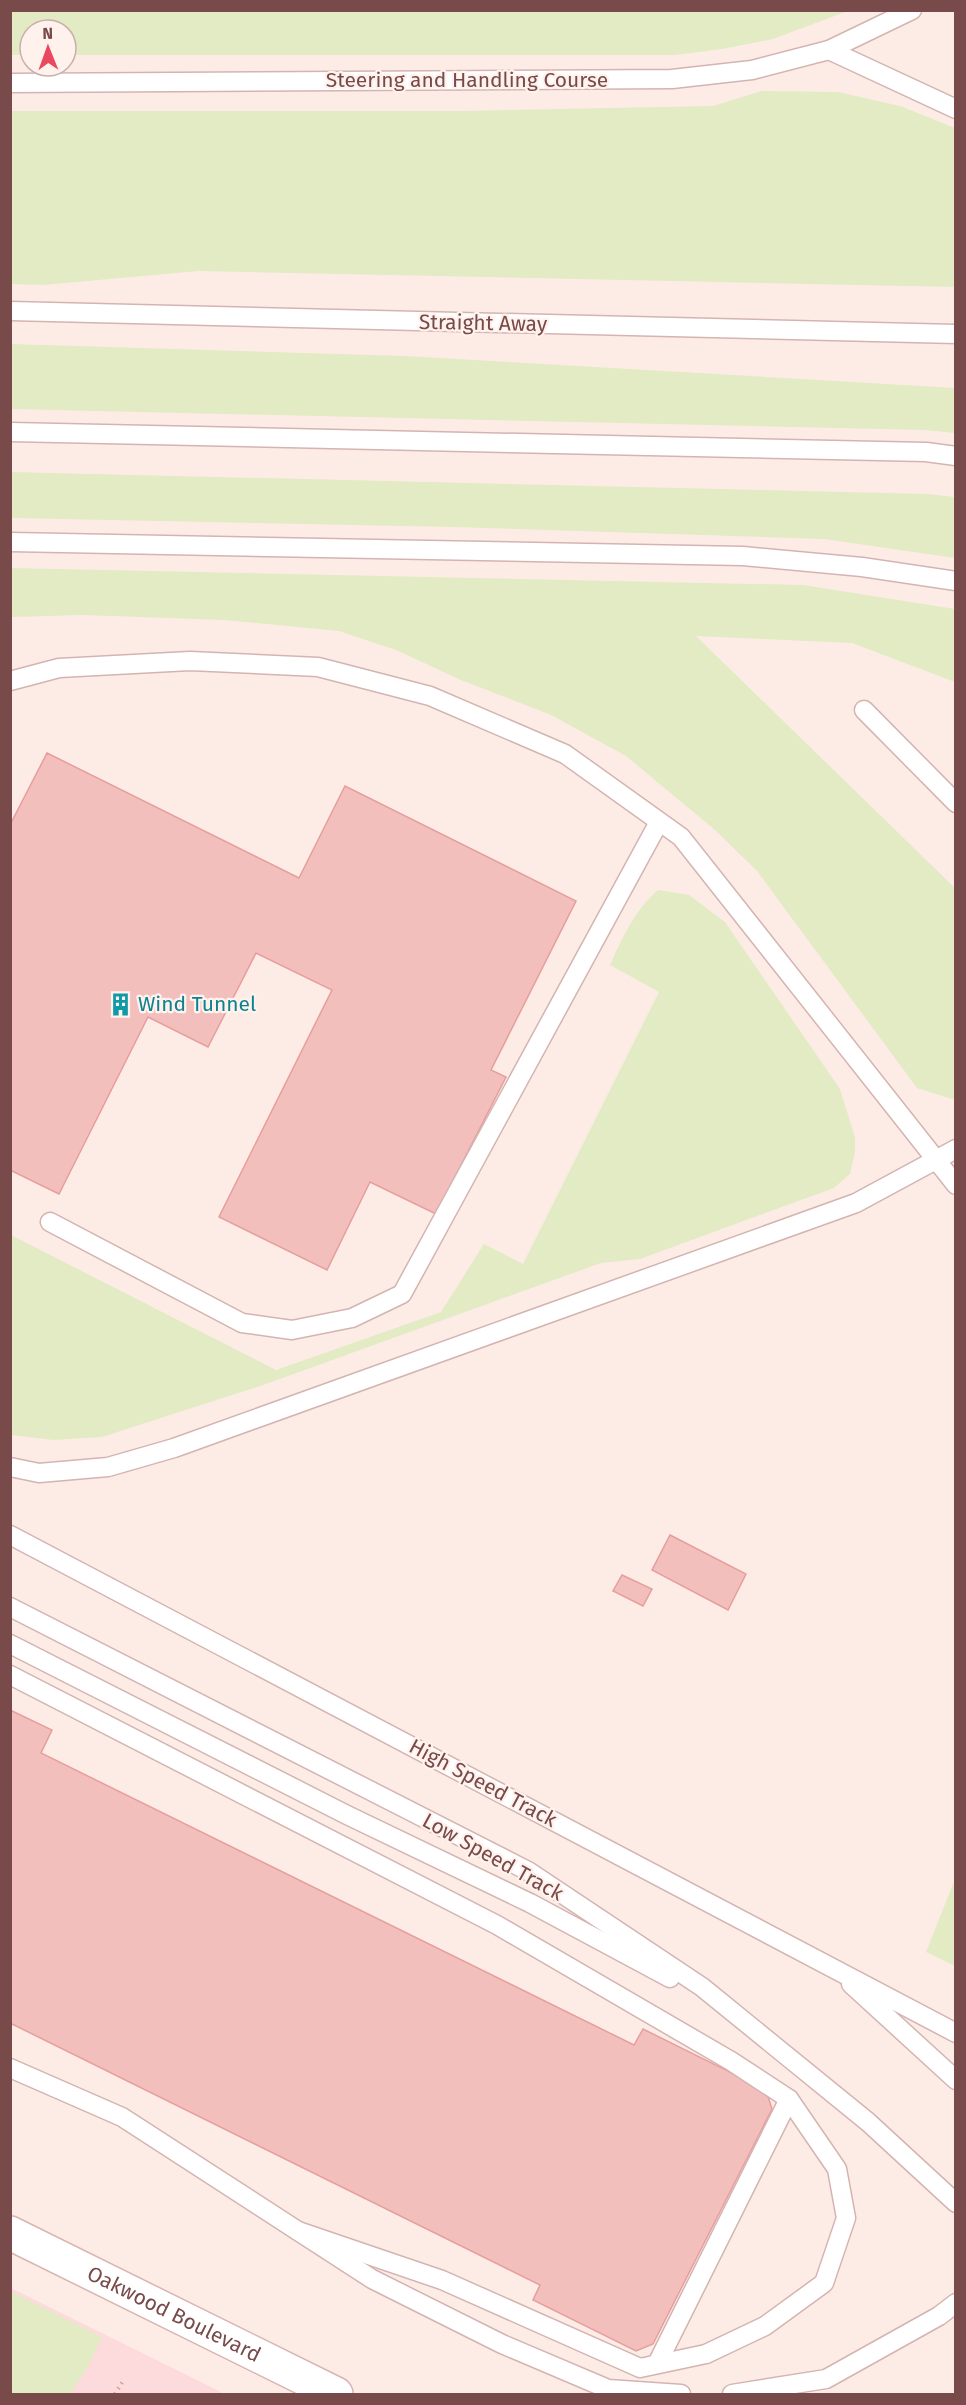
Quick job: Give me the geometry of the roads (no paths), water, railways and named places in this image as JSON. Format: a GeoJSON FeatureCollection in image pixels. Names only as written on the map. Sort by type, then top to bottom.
{"type":"FeatureCollection","features":[{"type":"Feature","properties":{"kind":"main road","name":"Oakwood Boulevard"},"geometry":{"type":"LineString","coordinates":[[10,2234],[336,2394]]}},
{"type":"Feature","properties":{"kind":"lane","name":"Steering and Handling Course"},"geometry":{"type":"LineString","coordinates":[[10,83],[672,79],[752,70],[829,50],[912,10]]}},
{"type":"Feature","properties":{"kind":"lane"},"geometry":{"type":"LineString","coordinates":[[829,50],[956,109]]}},
{"type":"Feature","properties":{"kind":"lane","name":"Straight Away"},"geometry":{"type":"LineString","coordinates":[[10,311],[956,334]]}},
{"type":"Feature","properties":{"kind":"lane"},"geometry":{"type":"LineString","coordinates":[[911,333],[956,340]]}},
{"type":"Feature","properties":{"kind":"lane"},"geometry":{"type":"LineString","coordinates":[[10,432],[914,452],[956,456]]}},
{"type":"Feature","properties":{"kind":"lane"},"geometry":{"type":"LineString","coordinates":[[10,542],[743,556],[862,567],[956,581]]}},
{"type":"Feature","properties":{"kind":"lane"},"geometry":{"type":"LineString","coordinates":[[10,681],[59,668],[190,661],[318,667],[430,696],[565,754],[681,837],[956,1185]]}},
{"type":"Feature","properties":{"kind":"lane"},"geometry":{"type":"LineString","coordinates":[[864,710],[956,803]]}},
{"type":"Feature","properties":{"kind":"lane"},"geometry":{"type":"LineString","coordinates":[[50,1222],[242,1323],[292,1330],[352,1318],[402,1294],[659,822]]}},
{"type":"Feature","properties":{"kind":"lane"},"geometry":{"type":"LineString","coordinates":[[10,1467],[39,1473],[108,1467],[174,1448],[856,1203],[956,1149]]}},
{"type":"Feature","properties":{"kind":"lane","name":"High Speed Track"},"geometry":{"type":"LineString","coordinates":[[10,1535],[956,2033]]}},
{"type":"Feature","properties":{"kind":"lane","name":"Low Speed Track"},"geometry":{"type":"LineString","coordinates":[[10,1607],[528,1871],[702,1987],[868,2122],[956,2203]]}},
{"type":"Feature","properties":{"kind":"lane"},"geometry":{"type":"LineString","coordinates":[[10,1644],[347,1815],[531,1903],[734,2013]]}},
{"type":"Feature","properties":{"kind":"lane"},"geometry":{"type":"LineString","coordinates":[[10,1675],[496,1925],[731,2061],[789,2098],[837,2169],[846,2218],[824,2283],[765,2326],[706,2354],[640,2368],[442,2280],[298,2231]]}},
{"type":"Feature","properties":{"kind":"lane"},"geometry":{"type":"LineString","coordinates":[[830,1965],[956,2080]]}},
{"type":"Feature","properties":{"kind":"lane"},"geometry":{"type":"LineString","coordinates":[[10,2068],[122,2117],[372,2279],[512,2349],[608,2389],[681,2394]]}},
{"type":"Feature","properties":{"kind":"lane"},"geometry":{"type":"LineString","coordinates":[[657,2364],[789,2098]]}},
{"type":"Feature","properties":{"kind":"lane"},"geometry":{"type":"LineString","coordinates":[[732,2394],[826,2379],[939,2316],[956,2303]]}},
{"type":"Feature","properties":{"kind":"place","name":"Wind Tunnel"},"geometry":{"type":"Point","coordinates":[120,1004]}}]}
